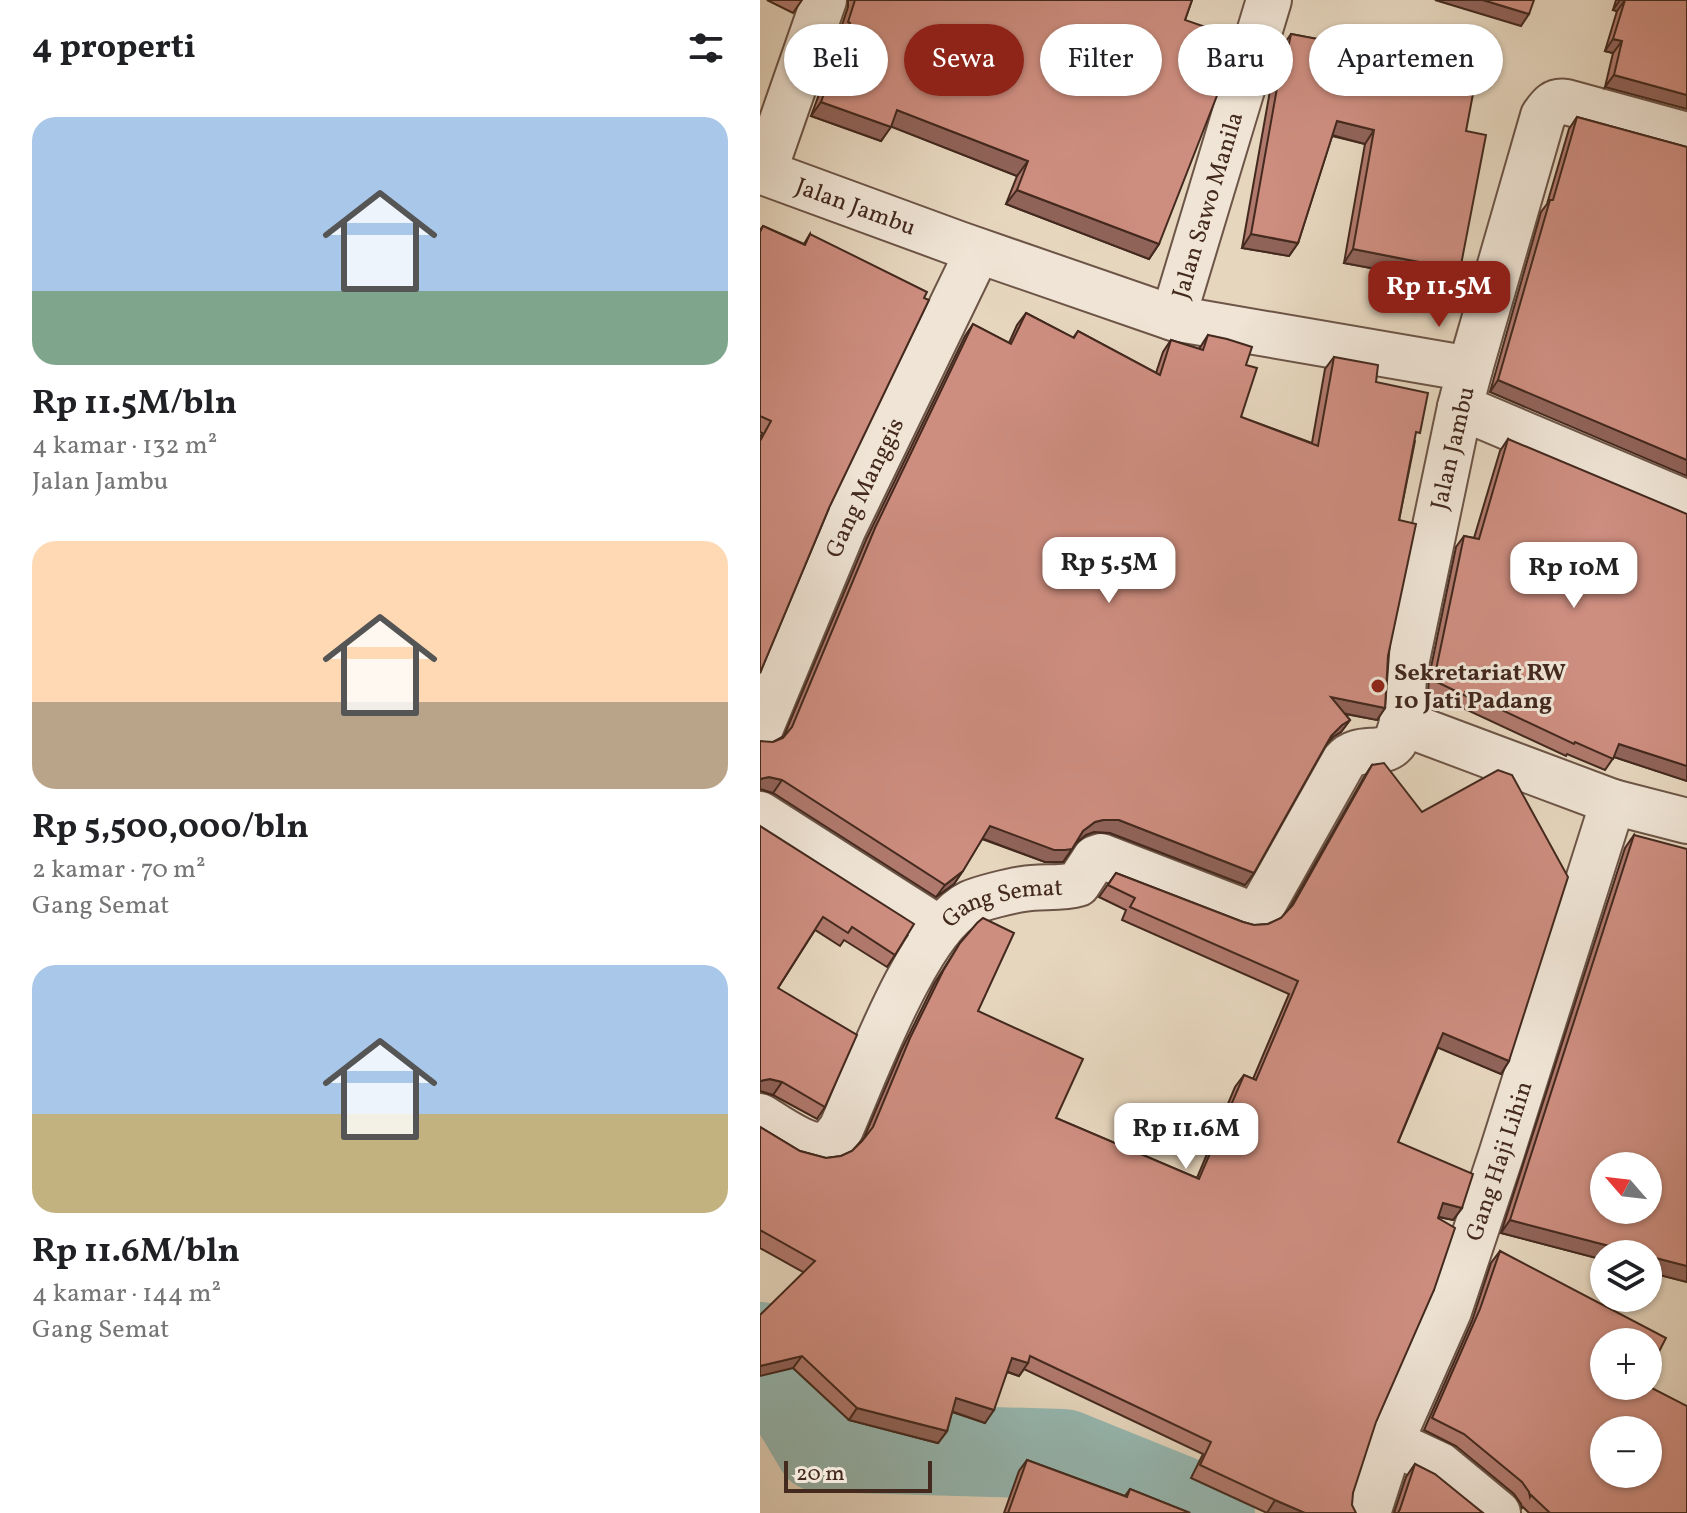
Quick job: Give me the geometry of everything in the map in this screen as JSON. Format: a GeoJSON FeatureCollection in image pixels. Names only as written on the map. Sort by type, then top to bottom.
{"type":"FeatureCollection","features":[{"type":"Feature","properties":{"kind":"street"},"geometry":{"type":"LineString","coordinates":[[762,171],[824,0]]}},
{"type":"Feature","properties":{"kind":"street","name":"Jalan Sawo Manila"},"geometry":{"type":"LineString","coordinates":[[1173,318],[1269,0]]}},
{"type":"Feature","properties":{"kind":"street"},"geometry":{"type":"LineString","coordinates":[[1687,135],[1566,102],[1552,103],[1543,116],[1465,388],[1687,503]]}},
{"type":"Feature","properties":{"kind":"street","name":"Jalan Jambu"},"geometry":{"type":"LineString","coordinates":[[762,171],[978,251],[1173,318],[1465,388],[1404,674],[1402,723]]}},
{"type":"Feature","properties":{"kind":"street","name":"Gang Manggis"},"geometry":{"type":"LineString","coordinates":[[760,730],[843,530],[978,251]]}},
{"type":"Feature","properties":{"kind":"street"},"geometry":{"type":"LineString","coordinates":[[1402,723],[1613,802],[1687,821]]}},
{"type":"Feature","properties":{"kind":"street","name":"Gang Semat"},"geometry":{"type":"LineString","coordinates":[[760,1116],[817,1146],[826,1144],[835,1136],[841,1129],[905,983],[940,929],[951,916],[970,903],[1022,889],[1078,884],[1099,856],[1243,911],[1254,912],[1263,905],[1344,761],[1354,753],[1385,749],[1397,738],[1402,723]]}},
{"type":"Feature","properties":{"kind":"street","name":"Gang Haji Lihin"},"geometry":{"type":"LineString","coordinates":[[1368,1513],[1391,1442],[1449,1311],[1613,802]]}},
{"type":"Feature","properties":{"kind":"street"},"geometry":{"type":"LineString","coordinates":[[760,814],[940,929]]}},
{"type":"Feature","properties":{"kind":"street"},"geometry":{"type":"LineString","coordinates":[[1391,1442],[1440,1465],[1498,1513]]}},
{"type":"Feature","properties":{"kind":"building"},"geometry":{"type":"Polygon","coordinates":[[[855,0],[1192,0],[1185,20],[1197,24],[1178,24],[1178,96],[1217,96],[1159,244],[1017,190],[1028,161],[897,110],[891,127],[821,102],[823,96],[888,96],[888,24],[848,22],[855,0]]]}},
{"type":"Feature","properties":{"kind":"building"},"geometry":{"type":"Polygon","coordinates":[[[1483,0],[1534,0],[1529,14],[1483,0]]]}},
{"type":"Feature","properties":{"kind":"building"},"geometry":{"type":"Polygon","coordinates":[[[1625,0],[1687,0],[1687,95],[1614,75],[1622,41],[1613,39],[1625,0]]]}},
{"type":"Feature","properties":{"kind":"building"},"geometry":{"type":"Polygon","coordinates":[[[1293,34],[1309,37],[1309,96],[1473,96],[1466,131],[1486,135],[1460,270],[1353,249],[1374,130],[1337,121],[1298,243],[1251,234],[1276,96],[1293,96],[1293,34]]]}},
{"type":"Feature","properties":{"kind":"building"},"geometry":{"type":"Polygon","coordinates":[[[1577,117],[1687,147],[1687,460],[1498,380],[1577,117]]]}},
{"type":"Feature","properties":{"kind":"building"},"geometry":{"type":"Polygon","coordinates":[[[763,226],[805,245],[810,234],[927,292],[924,298],[929,300],[829,508],[760,673],[760,441],[771,421],[760,416],[760,232],[763,226]]]}},
{"type":"Feature","properties":{"kind":"building"},"geometry":{"type":"Polygon","coordinates":[[[1026,313],[1074,338],[1078,331],[1160,375],[1171,340],[1203,350],[1208,335],[1252,347],[1246,365],[1257,368],[1241,417],[1318,446],[1334,357],[1378,365],[1376,382],[1428,393],[1420,433],[1416,432],[1399,520],[1416,524],[1388,656],[1385,708],[1331,697],[1350,720],[1331,736],[1254,873],[1119,820],[1103,820],[1083,831],[1072,849],[1065,850],[1054,850],[990,826],[963,871],[945,885],[782,780],[769,777],[760,779],[760,741],[773,742],[783,738],[792,727],[875,528],[973,324],[1011,344],[1026,313]]]}},
{"type":"Feature","properties":{"kind":"building"},"geometry":{"type":"Polygon","coordinates":[[[1508,439],[1687,514],[1687,766],[1619,744],[1613,759],[1437,682],[1437,665],[1464,536],[1479,539],[1508,439]]]}},
{"type":"Feature","properties":{"kind":"building"},"geometry":{"type":"Polygon","coordinates":[[[1384,763],[1422,812],[1498,770],[1512,775],[1568,877],[1509,1061],[1443,1033],[1398,1142],[1473,1174],[1462,1208],[1443,1203],[1438,1218],[1455,1228],[1434,1290],[1376,1422],[1353,1493],[1352,1505],[1356,1513],[1305,1513],[1200,1465],[1211,1442],[1030,1356],[1028,1363],[1012,1358],[994,1410],[956,1398],[947,1431],[857,1408],[802,1356],[760,1366],[760,1315],[815,1261],[760,1230],[760,1127],[800,1151],[826,1158],[852,1151],[873,1127],[910,1038],[943,971],[960,943],[983,918],[1014,933],[978,1011],[1083,1059],[1056,1118],[1199,1179],[1244,1075],[1256,1080],[1298,981],[1130,907],[1135,898],[1108,885],[1116,873],[1243,922],[1268,924],[1281,918],[1293,905],[1372,765],[1384,763]]]}},
{"type":"Feature","properties":{"kind":"building"},"geometry":{"type":"Polygon","coordinates":[[[760,826],[914,924],[895,955],[852,927],[848,933],[823,917],[778,988],[857,1035],[825,1107],[782,1082],[770,1079],[760,1081],[760,826]]]}},
{"type":"Feature","properties":{"kind":"building"},"geometry":{"type":"Polygon","coordinates":[[[1634,835],[1687,849],[1687,1266],[1662,1260],[1662,1240],[1590,1241],[1510,1220],[1634,835]]]}},
{"type":"Feature","properties":{"kind":"building"},"geometry":{"type":"Polygon","coordinates":[[[1500,1251],[1590,1298],[1590,1312],[1616,1312],[1647,1328],[1590,1328],[1590,1400],[1662,1400],[1662,1393],[1687,1406],[1687,1513],[1550,1513],[1530,1497],[1522,1482],[1464,1434],[1432,1418],[1480,1309],[1500,1251]]]}},
{"type":"Feature","properties":{"kind":"building"},"geometry":{"type":"Polygon","coordinates":[[[1027,1460],[1127,1497],[1130,1489],[1190,1513],[1008,1513],[1027,1460]]]}},
{"type":"Feature","properties":{"kind":"building"},"geometry":{"type":"Polygon","coordinates":[[[1415,1464],[1435,1474],[1483,1513],[1398,1513],[1415,1464]]]}},
{"type":"Feature","properties":{"kind":"waterway"},"geometry":{"type":"LineString","coordinates":[[760,1347],[820,1447],[1064,1454],[1210,1513]]}},
{"type":"Feature","properties":{"kind":"place","name":"Sekretariat RW 10 Jati Padang"},"geometry":{"type":"Point","coordinates":[1378,686]}}]}
